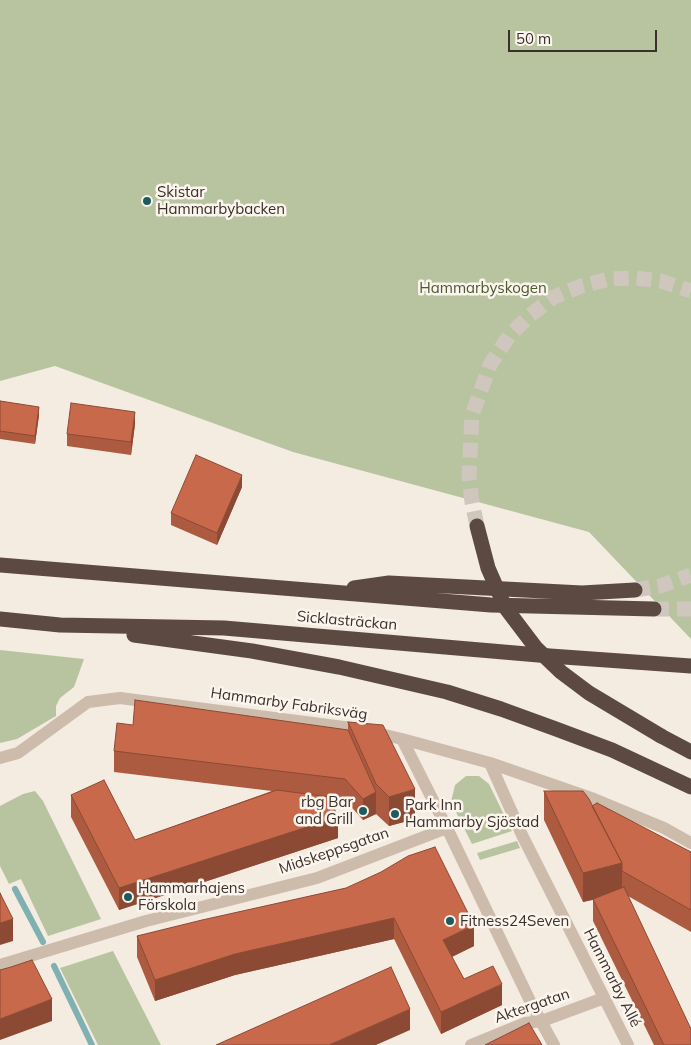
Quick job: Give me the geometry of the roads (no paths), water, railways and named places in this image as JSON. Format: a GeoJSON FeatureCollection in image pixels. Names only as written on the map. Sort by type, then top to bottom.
{"type":"FeatureCollection","features":[{"type":"Feature","properties":{"kind":"highway"},"geometry":{"type":"LineString","coordinates":[[477,526],[488,568],[505,607],[536,648],[561,672],[588,693],[691,752]]}},
{"type":"Feature","properties":{"kind":"highway","name":"Sicklasträckan"},"geometry":{"type":"LineString","coordinates":[[0,565],[491,605],[654,609]]}},
{"type":"Feature","properties":{"kind":"highway"},"geometry":{"type":"LineString","coordinates":[[327,592],[389,583],[582,592],[635,590]]}},
{"type":"Feature","properties":{"kind":"highway","name":"Sicklasträckan"},"geometry":{"type":"LineString","coordinates":[[0,619],[60,625],[224,628],[691,666]]}},
{"type":"Feature","properties":{"kind":"highway"},"geometry":{"type":"LineString","coordinates":[[60,625],[252,651],[339,667],[447,692],[501,709],[612,750],[691,787]]}},
{"type":"Feature","properties":{"kind":"street","name":"Hammarby Fabriksväg"},"geometry":{"type":"LineString","coordinates":[[0,758],[18,753],[88,702],[120,698],[359,729],[402,739],[490,763],[594,798],[664,828],[691,843]]}},
{"type":"Feature","properties":{"kind":"street"},"geometry":{"type":"LineString","coordinates":[[402,739],[532,1005],[554,1045]]}},
{"type":"Feature","properties":{"kind":"street","name":"Hammarby Allé"},"geometry":{"type":"LineString","coordinates":[[490,763],[522,835],[628,1045]]}},
{"type":"Feature","properties":{"kind":"street","name":"Midskeppsgatan"},"geometry":{"type":"LineString","coordinates":[[0,965],[146,922],[317,878],[447,828]]}},
{"type":"Feature","properties":{"kind":"street","name":"Aktergatan"},"geometry":{"type":"LineString","coordinates":[[471,1045],[525,1023],[542,1022],[604,998]]}},
{"type":"Feature","properties":{"kind":"waterway"},"geometry":{"type":"LineString","coordinates":[[15,889],[43,942]]}},
{"type":"Feature","properties":{"kind":"waterway"},"geometry":{"type":"LineString","coordinates":[[54,966],[92,1045]]}},
{"type":"Feature","properties":{"kind":"tunnel"},"geometry":{"type":"LineString","coordinates":[[477,526],[469,476],[472,415],[490,365],[509,336],[529,316],[554,297],[581,286],[609,279],[635,278],[661,281],[691,291]]}},
{"type":"Feature","properties":{"kind":"tunnel"},"geometry":{"type":"LineString","coordinates":[[635,590],[660,586],[691,575]]}},
{"type":"Feature","properties":{"kind":"tunnel"},"geometry":{"type":"LineString","coordinates":[[654,609],[691,609]]}},
{"type":"Feature","properties":{"kind":"place","name":"Skistar Hammarbybacken"},"geometry":{"type":"Point","coordinates":[147,201]}},
{"type":"Feature","properties":{"kind":"place","name":"rbg Bar and Grill"},"geometry":{"type":"Point","coordinates":[363,811]}},
{"type":"Feature","properties":{"kind":"place","name":"Park Inn Hammarby Sjöstad"},"geometry":{"type":"Point","coordinates":[395,814]}},
{"type":"Feature","properties":{"kind":"place","name":"Hammarhajens Förskola"},"geometry":{"type":"Point","coordinates":[128,897]}},
{"type":"Feature","properties":{"kind":"place","name":"Fitness24Seven"},"geometry":{"type":"Point","coordinates":[450,921]}},
{"type":"Feature","properties":{"kind":"park label","name":"Hammarbyskogen"},"geometry":{"type":"Point","coordinates":[483,288]}}]}
